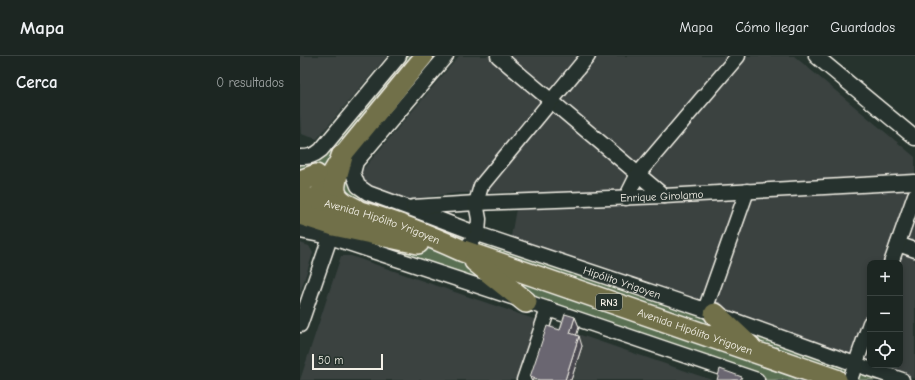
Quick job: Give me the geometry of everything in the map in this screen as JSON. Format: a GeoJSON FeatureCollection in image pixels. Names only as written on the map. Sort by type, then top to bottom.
{"type":"FeatureCollection","features":[{"type":"Feature","properties":{"kind":"highway"},"geometry":{"type":"LineString","coordinates":[[348,164],[334,186],[336,196],[344,204],[359,211]]}},
{"type":"Feature","properties":{"kind":"highway","name":"Avenida Hipólito Yrigoyen"},"geometry":{"type":"LineString","coordinates":[[304,213],[359,211],[404,227],[463,251],[836,380]]}},
{"type":"Feature","properties":{"kind":"highway","name":"Avenida Hipólito Yrigoyen"},"geometry":{"type":"LineString","coordinates":[[304,213],[332,231],[463,251]]}},
{"type":"Feature","properties":{"kind":"highway"},"geometry":{"type":"LineString","coordinates":[[463,251],[526,302]]}},
{"type":"Feature","properties":{"kind":"highway"},"geometry":{"type":"LineString","coordinates":[[710,312],[761,354],[797,380]]}},
{"type":"Feature","properties":{"kind":"main road"},"geometry":{"type":"LineString","coordinates":[[304,213],[348,164],[424,56]]}},
{"type":"Feature","properties":{"kind":"main road"},"geometry":{"type":"LineString","coordinates":[[308,178],[348,164]]}},
{"type":"Feature","properties":{"kind":"main road"},"geometry":{"type":"LineString","coordinates":[[304,213],[313,193],[312,179],[308,178]]}},
{"type":"Feature","properties":{"kind":"street"},"geometry":{"type":"LineString","coordinates":[[300,157],[309,157],[321,150],[400,56]]}},
{"type":"Feature","properties":{"kind":"street"},"geometry":{"type":"LineString","coordinates":[[348,164],[356,162],[446,56]]}},
{"type":"Feature","properties":{"kind":"street"},"geometry":{"type":"LineString","coordinates":[[498,56],[664,196]]}},
{"type":"Feature","properties":{"kind":"street"},"geometry":{"type":"LineString","coordinates":[[463,251],[478,234],[479,219],[476,203],[481,186],[588,56]]}},
{"type":"Feature","properties":{"kind":"street"},"geometry":{"type":"LineString","coordinates":[[626,198],[638,174],[738,56]]}},
{"type":"Feature","properties":{"kind":"street"},"geometry":{"type":"LineString","coordinates":[[816,56],[915,138]]}},
{"type":"Feature","properties":{"kind":"street","name":"Hipólito Yrigoyen"},"geometry":{"type":"LineString","coordinates":[[348,164],[358,186],[368,193],[478,234],[710,312],[902,380]]}},
{"type":"Feature","properties":{"kind":"street","name":"Enrique Girolamo"},"geometry":{"type":"LineString","coordinates":[[409,208],[476,203],[626,198],[915,182]]}},
{"type":"Feature","properties":{"kind":"street"},"geometry":{"type":"LineString","coordinates":[[710,312],[747,191]]}},
{"type":"Feature","properties":{"kind":"street"},"geometry":{"type":"LineString","coordinates":[[892,260],[915,195]]}},
{"type":"Feature","properties":{"kind":"street"},"geometry":{"type":"LineString","coordinates":[[300,325],[332,231],[526,302],[757,380]]}},
{"type":"Feature","properties":{"kind":"street"},"geometry":{"type":"LineString","coordinates":[[898,244],[915,250]]}},
{"type":"Feature","properties":{"kind":"street"},"geometry":{"type":"LineString","coordinates":[[524,380],[548,309]]}},
{"type":"Feature","properties":{"kind":"street"},"geometry":{"type":"LineString","coordinates":[[850,380],[867,331]]}},
{"type":"Feature","properties":{"kind":"shaded area"},"geometry":{"type":"Polygon","coordinates":[[[300,56],[387,56],[317,139],[301,134],[300,56]]]}},
{"type":"Feature","properties":{"kind":"shaded area"},"geometry":{"type":"Polygon","coordinates":[[[459,56],[794,56],[915,157],[915,379],[882,368],[903,368],[903,260],[867,260],[867,363],[510,242],[519,192],[458,193],[401,200],[362,183],[359,174],[459,56]]]}},
{"type":"Feature","properties":{"kind":"shaded area"},"geometry":{"type":"Polygon","coordinates":[[[300,243],[309,246],[313,253],[300,293],[300,243]]]}},
{"type":"Feature","properties":{"kind":"shaded area"},"geometry":{"type":"Polygon","coordinates":[[[341,256],[351,256],[712,380],[300,380],[341,256]]]}},
{"type":"Feature","properties":{"kind":"green space"},"geometry":{"type":"Polygon","coordinates":[[[399,56],[446,56],[356,162],[358,186],[902,380],[757,380],[300,231],[300,157],[309,157],[399,56]]]}},
{"type":"Feature","properties":{"kind":"building"},"geometry":{"type":"Polygon","coordinates":[[[565,314],[575,317],[570,333],[579,336],[565,380],[539,380],[530,377],[547,326],[560,330],[565,314]]]}},
{"type":"Feature","properties":{"kind":"building"},"geometry":{"type":"Polygon","coordinates":[[[720,369],[742,377],[740,380],[717,380],[720,369]]]}}]}
